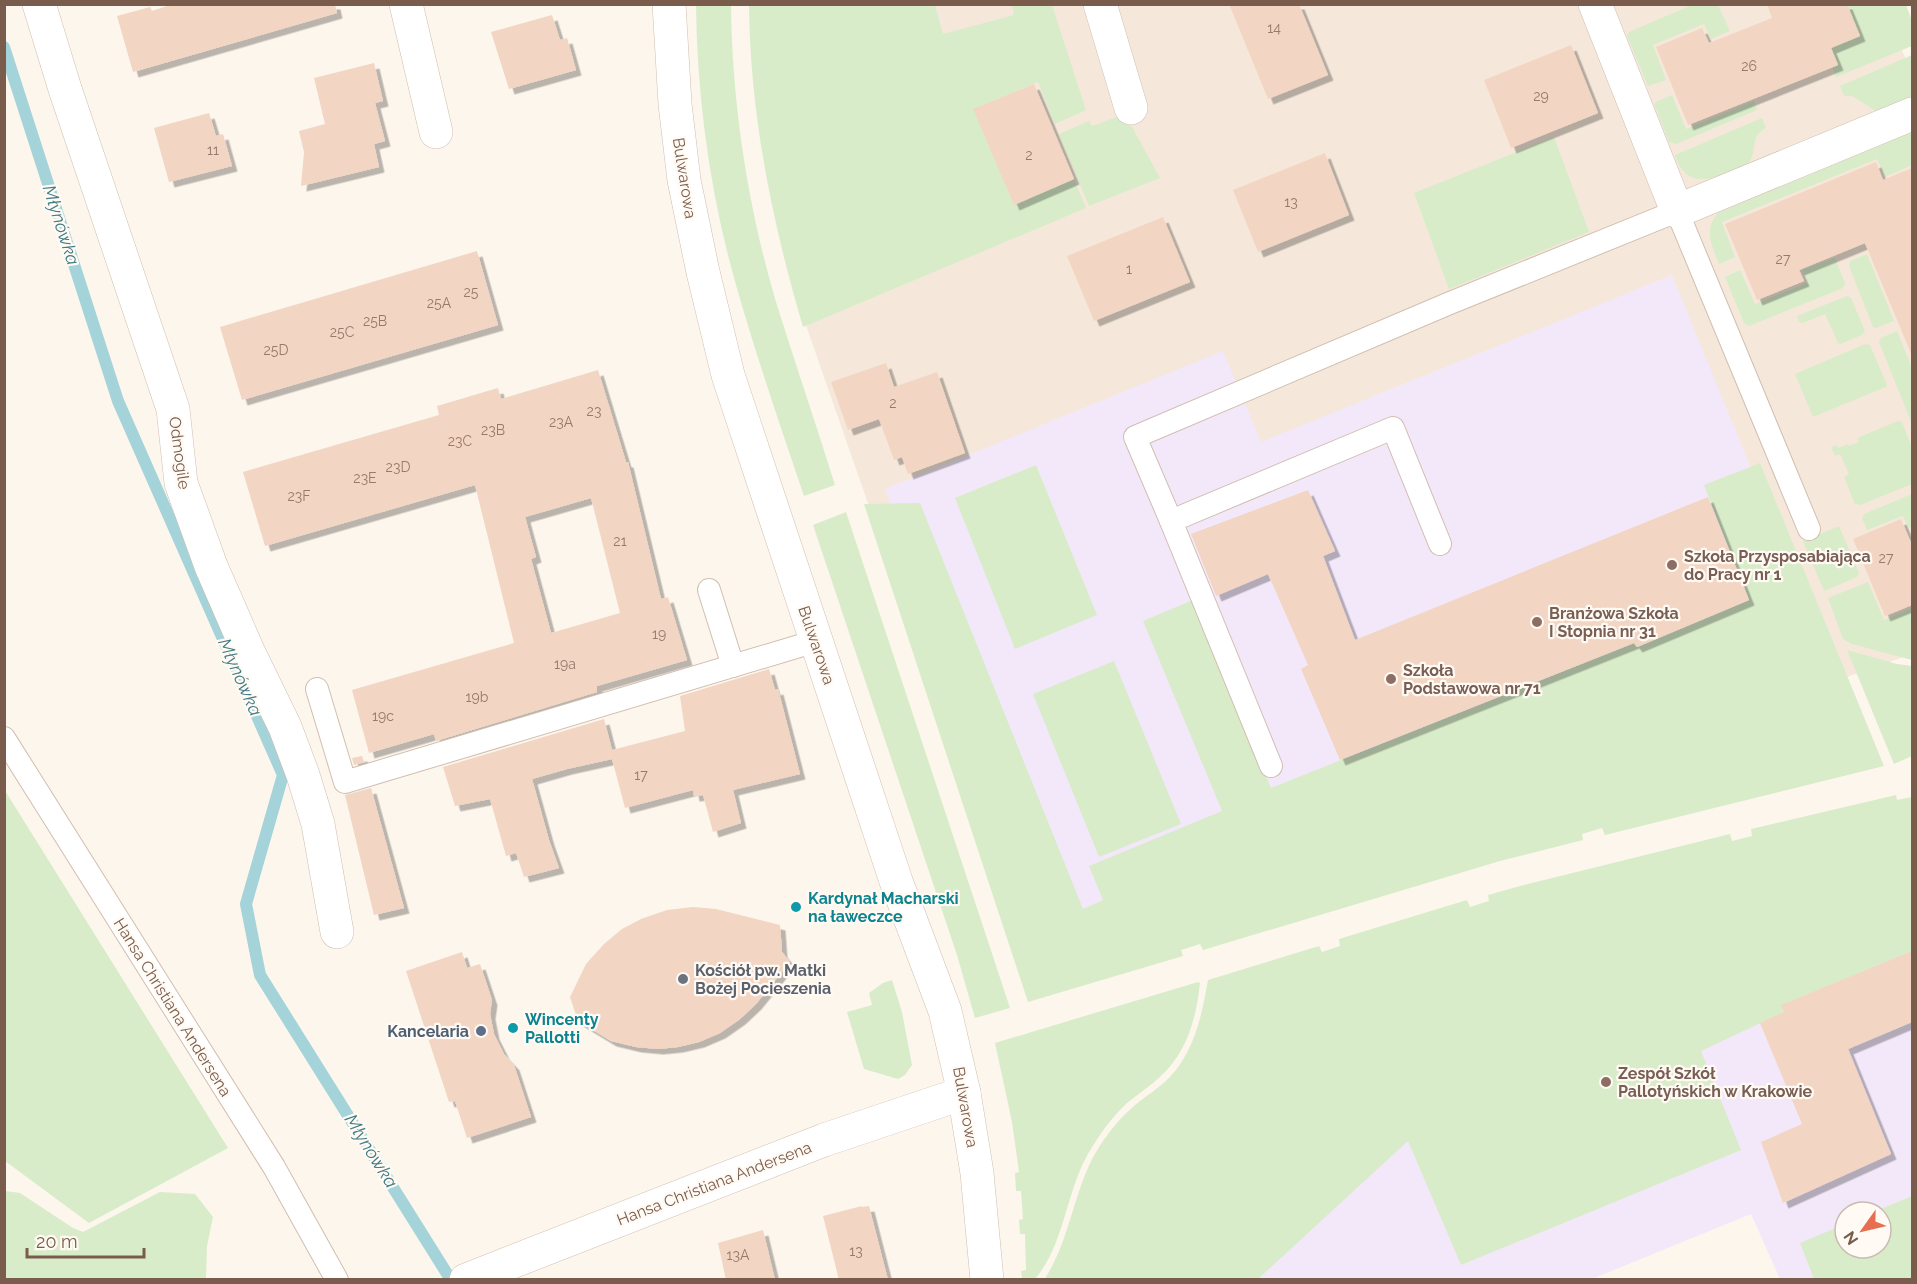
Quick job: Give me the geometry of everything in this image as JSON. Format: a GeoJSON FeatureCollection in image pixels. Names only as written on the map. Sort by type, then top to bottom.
{"type":"FeatureCollection","features":[{"type":"Feature","properties":{"kind":"street","name":"Odmogile"},"geometry":{"type":"LineString","coordinates":[[39,4],[65,89],[174,409],[181,483],[211,566],[248,651],[285,726],[312,804],[318,824],[337,932]]}},
{"type":"Feature","properties":{"kind":"street"},"geometry":{"type":"LineString","coordinates":[[406,4],[436,132]]}},
{"type":"Feature","properties":{"kind":"street","name":"Bulwarowa"},"geometry":{"type":"LineString","coordinates":[[669,4],[671,63],[679,146],[703,272],[736,400],[896,881],[945,1011],[964,1093],[977,1173],[987,1280]]}},
{"type":"Feature","properties":{"kind":"street"},"geometry":{"type":"LineString","coordinates":[[1100,4],[1131,108]]}},
{"type":"Feature","properties":{"kind":"street"},"geometry":{"type":"LineString","coordinates":[[1595,4],[1677,211],[1912,114]]}},
{"type":"Feature","properties":{"kind":"street","name":"Hansa Christiana Andersena"},"geometry":{"type":"LineString","coordinates":[[480,1275],[824,1140],[964,1093]]}},
{"type":"Feature","properties":{"kind":"lane"},"geometry":{"type":"LineString","coordinates":[[1271,766],[1135,436],[1450,303],[1677,211],[1809,529]]}},
{"type":"Feature","properties":{"kind":"lane"},"geometry":{"type":"LineString","coordinates":[[1171,521],[1393,428],[1440,544]]}},
{"type":"Feature","properties":{"kind":"lane"},"geometry":{"type":"LineString","coordinates":[[709,590],[733,666]]}},
{"type":"Feature","properties":{"kind":"lane"},"geometry":{"type":"LineString","coordinates":[[316,690],[345,782],[816,641]]}},
{"type":"Feature","properties":{"kind":"lane","name":"Hansa Christiana Andersena"},"geometry":{"type":"LineString","coordinates":[[4,738],[274,1167],[337,1280]]}},
{"type":"Feature","properties":{"kind":"shaded area"},"geometry":{"type":"Polygon","coordinates":[[[799,5],[1884,5],[1912,75],[1912,654],[1029,965],[802,314],[799,5]]]}},
{"type":"Feature","properties":{"kind":"shaded area"},"geometry":{"type":"Polygon","coordinates":[[[1672,275],[1797,581],[1637,647],[1635,643],[1353,795],[1041,932],[885,489],[1223,351],[1261,442],[1672,275]]]}},
{"type":"Feature","properties":{"kind":"shaded area","name":"Zespół Szkół Pallotyńskich w Krakowie"},"geometry":{"type":"Polygon","coordinates":[[[1912,943],[1912,1279],[1780,1279],[1751,1214],[1592,1279],[1114,1279],[1600,963],[1912,943]]]}},
{"type":"Feature","properties":{"kind":"green space"},"geometry":{"type":"Polygon","coordinates":[[[1694,4],[1718,5],[1730,31],[1711,39],[1704,24],[1653,45],[1666,80],[1648,86],[1627,36],[1629,32],[1694,4]]]}},
{"type":"Feature","properties":{"kind":"green space"},"geometry":{"type":"Polygon","coordinates":[[[696,5],[731,5],[738,117],[757,229],[776,302],[835,485],[804,496],[746,318],[720,222],[703,114],[696,5]]]}},
{"type":"Feature","properties":{"kind":"green space"},"geometry":{"type":"Polygon","coordinates":[[[749,5],[935,5],[943,34],[1014,15],[1012,5],[1052,5],[1086,110],[1055,124],[1038,82],[974,109],[1014,204],[1074,179],[1086,208],[803,327],[773,208],[758,127],[750,46],[749,5]]]}},
{"type":"Feature","properties":{"kind":"green space"},"geometry":{"type":"Polygon","coordinates":[[[1847,5],[1906,5],[1912,21],[1912,46],[1836,77],[1832,67],[1838,64],[1831,48],[1847,5]]]}},
{"type":"Feature","properties":{"kind":"green space"},"geometry":{"type":"Polygon","coordinates":[[[1912,55],[1912,96],[1876,111],[1852,96],[1844,96],[1840,86],[1912,55]]]}},
{"type":"Feature","properties":{"kind":"green space"},"geometry":{"type":"Polygon","coordinates":[[[1672,95],[1686,129],[1754,101],[1757,110],[1676,144],[1669,142],[1654,104],[1672,95]]]}},
{"type":"Feature","properties":{"kind":"green space"},"geometry":{"type":"Polygon","coordinates":[[[1125,114],[1160,178],[1089,206],[1059,134],[1089,121],[1092,126],[1125,114]]]}},
{"type":"Feature","properties":{"kind":"green space"},"geometry":{"type":"Polygon","coordinates":[[[1762,118],[1766,128],[1757,136],[1753,154],[1748,163],[1727,173],[1706,179],[1697,179],[1688,175],[1681,168],[1675,155],[1762,118]]]}},
{"type":"Feature","properties":{"kind":"green space"},"geometry":{"type":"Polygon","coordinates":[[[1912,132],[1912,165],[1885,177],[1877,159],[1722,222],[1735,257],[1719,264],[1710,238],[1711,225],[1718,213],[1912,132]]]}},
{"type":"Feature","properties":{"kind":"green space"},"geometry":{"type":"Polygon","coordinates":[[[1554,137],[1589,232],[1449,289],[1414,193],[1554,137]]]}},
{"type":"Feature","properties":{"kind":"green space"},"geometry":{"type":"Polygon","coordinates":[[[1867,254],[1894,321],[1876,328],[1873,327],[1849,266],[1850,261],[1867,254]]]}},
{"type":"Feature","properties":{"kind":"green space"},"geometry":{"type":"Polygon","coordinates":[[[1835,258],[1845,283],[1843,288],[1749,326],[1744,323],[1725,277],[1740,270],[1755,304],[1807,283],[1802,270],[1835,258]]]}},
{"type":"Feature","properties":{"kind":"green space"},"geometry":{"type":"Polygon","coordinates":[[[1847,296],[1851,298],[1865,331],[1862,335],[1840,344],[1825,314],[1803,323],[1799,322],[1797,316],[1847,296]]]}},
{"type":"Feature","properties":{"kind":"green space"},"geometry":{"type":"Polygon","coordinates":[[[1897,331],[1912,368],[1912,424],[1879,342],[1881,338],[1897,331]]]}},
{"type":"Feature","properties":{"kind":"green space"},"geometry":{"type":"Polygon","coordinates":[[[1865,344],[1870,345],[1886,387],[1813,417],[1795,374],[1865,344]]]}},
{"type":"Feature","properties":{"kind":"green space"},"geometry":{"type":"Polygon","coordinates":[[[1898,421],[1902,422],[1912,448],[1912,484],[1860,505],[1855,504],[1844,477],[1849,474],[1840,454],[1835,456],[1831,447],[1837,445],[1838,448],[1848,444],[1849,446],[1859,442],[1857,438],[1898,421]]]}},
{"type":"Feature","properties":{"kind":"green space"},"geometry":{"type":"Polygon","coordinates":[[[1760,463],[1884,766],[1605,835],[1602,828],[1582,834],[1583,840],[1500,861],[1203,950],[1200,944],[1181,950],[1183,956],[1028,1002],[864,504],[920,503],[1083,909],[1103,900],[1089,866],[1222,811],[1143,621],[1193,600],[1271,788],[1634,643],[1637,647],[1749,600],[1704,485],[1760,463]]]}},
{"type":"Feature","properties":{"kind":"green space"},"geometry":{"type":"Polygon","coordinates":[[[1036,465],[1097,615],[1015,649],[955,498],[1036,465]]]}},
{"type":"Feature","properties":{"kind":"green space"},"geometry":{"type":"Polygon","coordinates":[[[1912,494],[1912,527],[1909,528],[1903,516],[1867,530],[1862,518],[1864,514],[1912,494]]]}},
{"type":"Feature","properties":{"kind":"green space"},"geometry":{"type":"Polygon","coordinates":[[[846,512],[1010,1008],[975,1018],[957,955],[813,525],[846,512]]]}},
{"type":"Feature","properties":{"kind":"green space"},"geometry":{"type":"Polygon","coordinates":[[[1839,526],[1859,573],[1857,577],[1824,591],[1803,541],[1839,526]]]}},
{"type":"Feature","properties":{"kind":"green space"},"geometry":{"type":"Polygon","coordinates":[[[1868,582],[1884,620],[1912,608],[1912,660],[1852,644],[1843,639],[1828,598],[1868,582]]]}},
{"type":"Feature","properties":{"kind":"green space"},"geometry":{"type":"Polygon","coordinates":[[[1847,650],[1912,666],[1912,756],[1894,764],[1847,650]]]}},
{"type":"Feature","properties":{"kind":"green space"},"geometry":{"type":"Polygon","coordinates":[[[1114,661],[1181,824],[1099,857],[1033,694],[1114,661]]]}},
{"type":"Feature","properties":{"kind":"green space"},"geometry":{"type":"Polygon","coordinates":[[[4,789],[228,1148],[89,1223],[5,1161],[4,789]]]}},
{"type":"Feature","properties":{"kind":"green space"},"geometry":{"type":"Polygon","coordinates":[[[1896,795],[1897,800],[1912,797],[1912,951],[1782,1005],[1784,1012],[1701,1051],[1741,1150],[1461,1265],[1408,1141],[1258,1279],[1044,1280],[1060,1249],[1088,1167],[1100,1146],[1128,1111],[1170,1077],[1186,1055],[1200,1019],[1208,980],[1319,946],[1322,952],[1340,946],[1339,939],[1467,900],[1470,907],[1489,901],[1488,895],[1520,886],[1730,834],[1732,841],[1752,836],[1751,829],[1896,795]]]}},
{"type":"Feature","properties":{"kind":"green space"},"geometry":{"type":"Polygon","coordinates":[[[892,980],[902,1012],[912,1065],[905,1075],[898,1079],[864,1069],[847,1012],[872,1005],[869,993],[883,983],[892,980]]]}},
{"type":"Feature","properties":{"kind":"green space"},"geometry":{"type":"Polygon","coordinates":[[[1200,983],[1190,1030],[1177,1057],[1154,1082],[1127,1103],[1101,1133],[1081,1169],[1059,1235],[1045,1266],[1035,1279],[1022,1279],[1021,1271],[1026,1270],[1025,1234],[1020,1234],[1019,1220],[1023,1219],[1021,1191],[1016,1191],[1015,1173],[1019,1172],[1012,1122],[995,1043],[1200,983]]]}},
{"type":"Feature","properties":{"kind":"green space"},"geometry":{"type":"Polygon","coordinates":[[[5,1191],[20,1193],[73,1228],[83,1232],[160,1192],[195,1194],[213,1217],[207,1246],[206,1278],[208,1279],[5,1279],[5,1191]]]}},
{"type":"Feature","properties":{"kind":"green space"},"geometry":{"type":"Polygon","coordinates":[[[1912,1196],[1912,1279],[1814,1279],[1800,1243],[1833,1229],[1833,1260],[1893,1260],[1893,1204],[1912,1196]]]}},
{"type":"Feature","properties":{"kind":"building"},"geometry":{"type":"Polygon","coordinates":[[[173,4],[335,4],[337,13],[133,72],[117,16],[150,7],[152,11],[173,4]]]}},
{"type":"Feature","properties":{"kind":"building"},"geometry":{"type":"Polygon","coordinates":[[[1229,4],[1299,4],[1328,75],[1268,99],[1229,4]]]}},
{"type":"Feature","properties":{"kind":"building"},"geometry":{"type":"Polygon","coordinates":[[[1767,4],[1847,4],[1860,36],[1831,48],[1838,65],[1688,125],[1656,47],[1702,28],[1709,43],[1772,18],[1767,4]]]}},
{"type":"Feature","properties":{"kind":"building"},"geometry":{"type":"Polygon","coordinates":[[[552,15],[560,40],[567,38],[576,70],[509,89],[491,32],[552,15]]]}},
{"type":"Feature","properties":{"kind":"building"},"geometry":{"type":"Polygon","coordinates":[[[1571,45],[1598,113],[1511,148],[1484,80],[1571,45]]]}},
{"type":"Feature","properties":{"kind":"building"},"geometry":{"type":"Polygon","coordinates":[[[374,63],[383,101],[375,103],[385,141],[374,144],[379,167],[301,186],[304,152],[299,131],[325,124],[314,78],[374,63]]]}},
{"type":"Feature","properties":{"kind":"building"},"geometry":{"type":"Polygon","coordinates":[[[1034,84],[1074,179],[1014,205],[973,109],[1034,84]]]}},
{"type":"Feature","properties":{"kind":"building"},"geometry":{"type":"Polygon","coordinates":[[[209,113],[216,136],[223,134],[232,166],[169,182],[154,128],[209,113]]]}},
{"type":"Feature","properties":{"kind":"building"},"geometry":{"type":"Polygon","coordinates":[[[1325,153],[1349,215],[1258,252],[1233,190],[1325,153]]]}},
{"type":"Feature","properties":{"kind":"building"},"geometry":{"type":"Polygon","coordinates":[[[1876,162],[1883,180],[1912,168],[1912,356],[1865,243],[1799,270],[1804,281],[1757,300],[1725,224],[1876,162]]]}},
{"type":"Feature","properties":{"kind":"building"},"geometry":{"type":"Polygon","coordinates":[[[1163,217],[1190,282],[1094,321],[1067,256],[1163,217]]]}},
{"type":"Feature","properties":{"kind":"building"},"geometry":{"type":"Polygon","coordinates":[[[477,251],[498,325],[242,400],[220,327],[477,251]]]}},
{"type":"Feature","properties":{"kind":"building"},"geometry":{"type":"Polygon","coordinates":[[[886,363],[894,387],[937,372],[965,453],[908,474],[902,457],[894,460],[879,419],[848,430],[831,382],[886,363]]]}},
{"type":"Feature","properties":{"kind":"building"},"geometry":{"type":"Polygon","coordinates":[[[598,370],[626,462],[628,462],[661,599],[668,597],[687,660],[597,686],[597,692],[436,741],[434,734],[369,753],[352,690],[514,643],[475,485],[265,546],[243,472],[439,415],[437,406],[498,388],[501,399],[598,370]],[[591,498],[525,517],[536,557],[531,559],[551,633],[620,613],[591,498]]]}},
{"type":"Feature","properties":{"kind":"building"},"geometry":{"type":"Polygon","coordinates":[[[1308,490],[1335,551],[1323,556],[1355,640],[1708,497],[1749,600],[1637,647],[1634,643],[1340,760],[1301,669],[1308,665],[1268,574],[1216,596],[1191,534],[1308,490]]]}},
{"type":"Feature","properties":{"kind":"building"},"geometry":{"type":"Polygon","coordinates":[[[1901,519],[1912,545],[1912,605],[1885,616],[1853,539],[1901,519]]]}},
{"type":"Feature","properties":{"kind":"building"},"geometry":{"type":"Polygon","coordinates":[[[769,669],[775,690],[778,689],[800,774],[733,790],[741,823],[713,832],[703,795],[694,796],[693,790],[625,808],[612,759],[567,769],[532,779],[559,868],[524,877],[516,853],[506,856],[490,799],[455,806],[443,767],[604,719],[612,750],[685,731],[680,696],[769,669]]]}},
{"type":"Feature","properties":{"kind":"building"},"geometry":{"type":"Polygon","coordinates":[[[362,756],[364,762],[354,765],[352,758],[362,756]]]}},
{"type":"Feature","properties":{"kind":"building"},"geometry":{"type":"Polygon","coordinates":[[[371,788],[404,908],[374,915],[345,795],[371,788]]]}},
{"type":"Feature","properties":{"kind":"building","name":"Kościół pw. Matki Bożej Pocieszenia"},"geometry":{"type":"Polygon","coordinates":[[[693,907],[716,909],[780,925],[782,952],[790,962],[756,1004],[720,1033],[699,1042],[658,1049],[611,1041],[578,1021],[570,997],[586,964],[604,944],[622,929],[641,919],[667,910],[693,907]]]}},
{"type":"Feature","properties":{"kind":"building"},"geometry":{"type":"Polygon","coordinates":[[[1912,951],[1912,1022],[1848,1049],[1891,1154],[1783,1203],[1761,1142],[1802,1124],[1760,1023],[1784,1012],[1781,1005],[1912,951]]]}},
{"type":"Feature","properties":{"kind":"building"},"geometry":{"type":"Polygon","coordinates":[[[462,952],[467,968],[480,964],[492,1000],[490,1014],[494,1034],[504,1054],[514,1065],[531,1117],[467,1138],[455,1101],[449,1102],[406,971],[462,952]]]}},
{"type":"Feature","properties":{"kind":"building"},"geometry":{"type":"Polygon","coordinates":[[[869,1206],[888,1280],[839,1280],[823,1216],[869,1206]]]}},
{"type":"Feature","properties":{"kind":"building"},"geometry":{"type":"Polygon","coordinates":[[[763,1230],[775,1280],[726,1280],[718,1243],[763,1230]]]}},
{"type":"Feature","properties":{"kind":"waterway","name":"Młynówka"},"geometry":{"type":"LineString","coordinates":[[4,47],[118,401],[283,775],[246,904],[260,975],[451,1280]]}},
{"type":"Feature","properties":{"kind":"place","name":"Szkoła Przysposabiająca do Pracy nr 1"},"geometry":{"type":"Point","coordinates":[1672,565]}},
{"type":"Feature","properties":{"kind":"place","name":"Branżowa Szkoła I Stopnia nr 31"},"geometry":{"type":"Point","coordinates":[1537,622]}},
{"type":"Feature","properties":{"kind":"place","name":"Szkoła Podstawowa nr 71"},"geometry":{"type":"Point","coordinates":[1391,679]}},
{"type":"Feature","properties":{"kind":"place","name":"Kardynał Macharski na ławeczce"},"geometry":{"type":"Point","coordinates":[796,907]}},
{"type":"Feature","properties":{"kind":"place","name":"Kościół pw. Matki Bożej Pocieszenia"},"geometry":{"type":"Point","coordinates":[683,979]}},
{"type":"Feature","properties":{"kind":"place","name":"Wincenty Pallotti"},"geometry":{"type":"Point","coordinates":[513,1028]}},
{"type":"Feature","properties":{"kind":"place","name":"Kancelaria"},"geometry":{"type":"Point","coordinates":[481,1031]}},
{"type":"Feature","properties":{"kind":"place","name":"Zespół Szkół Pallotyńskich w Krakowie"},"geometry":{"type":"Point","coordinates":[1606,1082]}}]}
